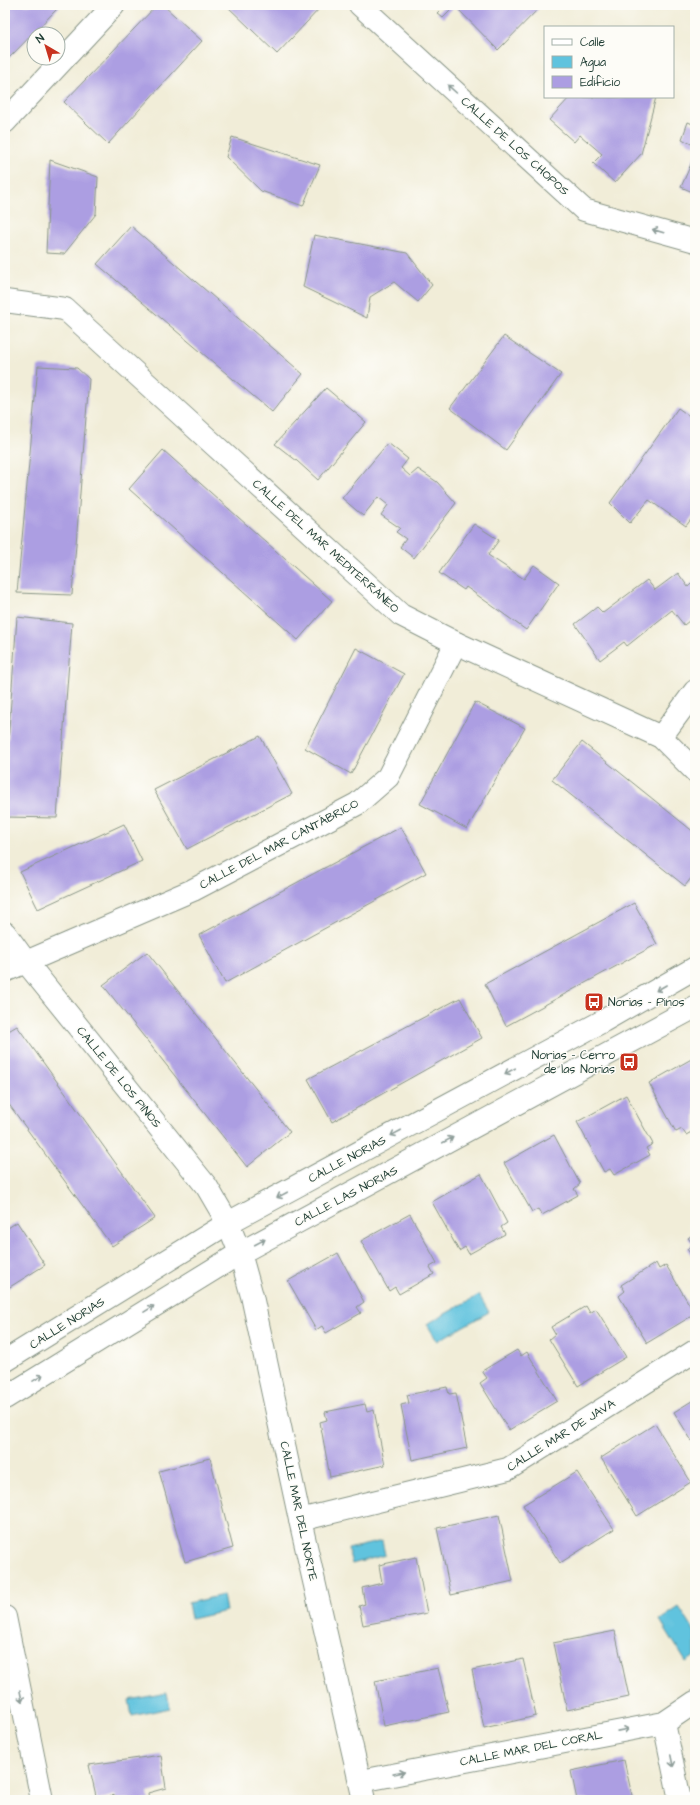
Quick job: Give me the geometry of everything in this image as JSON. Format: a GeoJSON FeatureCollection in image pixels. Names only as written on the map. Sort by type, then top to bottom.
{"type":"FeatureCollection","features":[{"type":"Feature","properties":{"kind":"street"},"geometry":{"type":"LineString","coordinates":[[5,122],[114,5]]}},
{"type":"Feature","properties":{"kind":"street","name":"CALLE DE LOS CHOPOS"},"geometry":{"type":"LineString","coordinates":[[360,5],[584,210],[695,242]]}},
{"type":"Feature","properties":{"kind":"street","name":"CALLE DEL MAR MEDITERRÁNEO"},"geometry":{"type":"LineString","coordinates":[[5,301],[66,310],[401,615],[456,643],[661,737],[695,771]]}},
{"type":"Feature","properties":{"kind":"street","name":"CALLE DEL MAR CANTÁBRICO"},"geometry":{"type":"LineString","coordinates":[[5,971],[193,890],[356,804],[388,777],[456,643]]}},
{"type":"Feature","properties":{"kind":"street"},"geometry":{"type":"LineString","coordinates":[[661,737],[695,690]]}},
{"type":"Feature","properties":{"kind":"street","name":"CALLE DE LOS PINOS"},"geometry":{"type":"LineString","coordinates":[[5,934],[207,1187],[228,1223]]}},
{"type":"Feature","properties":{"kind":"street","name":"CALLE NORIAS"},"geometry":{"type":"LineString","coordinates":[[5,1361],[228,1223],[603,1020],[695,968]]}},
{"type":"Feature","properties":{"kind":"street","name":"CALLE LAS NORIAS"},"geometry":{"type":"LineString","coordinates":[[5,1398],[240,1253],[695,1007]]}},
{"type":"Feature","properties":{"kind":"street","name":"CALLE MAR DEL NORTE"},"geometry":{"type":"LineString","coordinates":[[228,1223],[240,1253],[252,1296],[300,1520],[363,1790]]}},
{"type":"Feature","properties":{"kind":"street","name":"CALLE MAR DE JAVA"},"geometry":{"type":"LineString","coordinates":[[300,1520],[508,1469],[695,1351]]}},
{"type":"Feature","properties":{"kind":"street"},"geometry":{"type":"LineString","coordinates":[[5,1617],[42,1800]]}},
{"type":"Feature","properties":{"kind":"street","name":"CALLE MAR DEL CORAL"},"geometry":{"type":"LineString","coordinates":[[363,1790],[664,1723],[695,1702]]}},
{"type":"Feature","properties":{"kind":"street"},"geometry":{"type":"LineString","coordinates":[[664,1723],[680,1800]]}},
{"type":"Feature","properties":{"kind":"water"},"geometry":{"type":"Polygon","coordinates":[[[479,1295],[489,1312],[437,1341],[427,1324],[479,1295]]]}},
{"type":"Feature","properties":{"kind":"water"},"geometry":{"type":"Polygon","coordinates":[[[382,1541],[385,1555],[352,1564],[348,1549],[382,1541]]]}},
{"type":"Feature","properties":{"kind":"water"},"geometry":{"type":"Polygon","coordinates":[[[223,1595],[226,1611],[191,1619],[188,1603],[223,1595]]]}},
{"type":"Feature","properties":{"kind":"water"},"geometry":{"type":"Polygon","coordinates":[[[679,1607],[695,1632],[695,1656],[686,1662],[660,1620],[679,1607]]]}},
{"type":"Feature","properties":{"kind":"water"},"geometry":{"type":"Polygon","coordinates":[[[167,1693],[170,1708],[132,1716],[129,1700],[167,1693]]]}},
{"type":"Feature","properties":{"kind":"building"},"geometry":{"type":"Polygon","coordinates":[[[5,5],[61,5],[40,26],[26,26],[26,41],[5,62],[5,5]]]}},
{"type":"Feature","properties":{"kind":"building"},"geometry":{"type":"Polygon","coordinates":[[[157,5],[163,5],[202,41],[108,144],[64,102],[157,5]]]}},
{"type":"Feature","properties":{"kind":"building"},"geometry":{"type":"Polygon","coordinates":[[[226,5],[317,5],[320,8],[277,54],[226,5]]]}},
{"type":"Feature","properties":{"kind":"building"},"geometry":{"type":"Polygon","coordinates":[[[445,5],[542,5],[498,50],[455,6],[443,18],[437,13],[445,5]]]}},
{"type":"Feature","properties":{"kind":"building"},"geometry":{"type":"Polygon","coordinates":[[[569,98],[656,98],[641,154],[615,183],[593,163],[602,154],[580,135],[574,142],[549,120],[569,98]]]}},
{"type":"Feature","properties":{"kind":"building"},"geometry":{"type":"Polygon","coordinates":[[[688,122],[695,125],[695,146],[682,139],[688,122]]]}},
{"type":"Feature","properties":{"kind":"building"},"geometry":{"type":"Polygon","coordinates":[[[232,137],[320,165],[303,206],[261,191],[226,157],[232,137]]]}},
{"type":"Feature","properties":{"kind":"building"},"geometry":{"type":"Polygon","coordinates":[[[695,155],[695,193],[681,187],[695,155]]]}},
{"type":"Feature","properties":{"kind":"building"},"geometry":{"type":"Polygon","coordinates":[[[50,160],[98,177],[96,214],[64,254],[46,253],[50,160]]]}},
{"type":"Feature","properties":{"kind":"building"},"geometry":{"type":"Polygon","coordinates":[[[131,226],[303,374],[272,412],[97,264],[131,226]]]}},
{"type":"Feature","properties":{"kind":"building"},"geometry":{"type":"Polygon","coordinates":[[[314,235],[407,253],[432,285],[418,302],[394,282],[370,297],[367,318],[303,287],[314,235]]]}},
{"type":"Feature","properties":{"kind":"building"},"geometry":{"type":"Polygon","coordinates":[[[504,336],[561,374],[506,450],[450,408],[504,336]]]}},
{"type":"Feature","properties":{"kind":"building"},"geometry":{"type":"Polygon","coordinates":[[[38,366],[77,368],[89,379],[72,595],[17,593],[38,366]]]}},
{"type":"Feature","properties":{"kind":"building"},"geometry":{"type":"Polygon","coordinates":[[[326,388],[366,422],[318,480],[275,444],[326,388]]]}},
{"type":"Feature","properties":{"kind":"building"},"geometry":{"type":"Polygon","coordinates":[[[678,408],[695,420],[695,443],[691,448],[695,452],[695,475],[692,478],[695,480],[695,514],[686,526],[649,500],[630,523],[610,503],[678,408]]]}},
{"type":"Feature","properties":{"kind":"building"},"geometry":{"type":"Polygon","coordinates":[[[388,443],[408,459],[401,468],[410,476],[418,469],[437,482],[456,503],[414,558],[400,547],[406,539],[396,532],[400,528],[381,515],[388,505],[378,497],[363,516],[342,498],[388,443]]]}},
{"type":"Feature","properties":{"kind":"building"},"geometry":{"type":"Polygon","coordinates":[[[163,450],[332,601],[298,640],[129,489],[163,450]]]}},
{"type":"Feature","properties":{"kind":"building"},"geometry":{"type":"Polygon","coordinates":[[[474,524],[499,540],[488,555],[524,579],[534,565],[559,583],[526,630],[466,587],[464,590],[439,573],[474,524]]]}},
{"type":"Feature","properties":{"kind":"building"},"geometry":{"type":"Polygon","coordinates":[[[678,573],[688,587],[695,580],[695,616],[684,625],[672,610],[627,646],[624,642],[600,660],[575,624],[597,607],[603,613],[647,580],[655,590],[678,573]]]}},
{"type":"Feature","properties":{"kind":"building"},"geometry":{"type":"Polygon","coordinates":[[[17,617],[72,623],[57,818],[5,817],[5,785],[17,617]]]}},
{"type":"Feature","properties":{"kind":"building"},"geometry":{"type":"Polygon","coordinates":[[[356,648],[404,674],[351,774],[305,748],[356,648]]]}},
{"type":"Feature","properties":{"kind":"building"},"geometry":{"type":"Polygon","coordinates":[[[475,702],[525,728],[467,829],[420,804],[475,702]]]}},
{"type":"Feature","properties":{"kind":"building"},"geometry":{"type":"Polygon","coordinates":[[[260,736],[292,794],[187,849],[154,790],[260,736]]]}},
{"type":"Feature","properties":{"kind":"building"},"geometry":{"type":"Polygon","coordinates":[[[582,742],[695,833],[695,873],[685,886],[552,780],[582,742]]]}},
{"type":"Feature","properties":{"kind":"building"},"geometry":{"type":"Polygon","coordinates":[[[124,824],[142,861],[38,909],[20,872],[124,824]]]}},
{"type":"Feature","properties":{"kind":"building"},"geometry":{"type":"Polygon","coordinates":[[[401,827],[426,873],[225,983],[199,935],[401,827]]]}},
{"type":"Feature","properties":{"kind":"building"},"geometry":{"type":"Polygon","coordinates":[[[634,903],[657,944],[506,1026],[485,984],[634,903]]]}},
{"type":"Feature","properties":{"kind":"building"},"geometry":{"type":"Polygon","coordinates":[[[147,952],[290,1132],[247,1167],[103,985],[147,952]]]}},
{"type":"Feature","properties":{"kind":"building"},"geometry":{"type":"Polygon","coordinates":[[[460,998],[482,1038],[332,1122],[308,1079],[460,998]]]}},
{"type":"Feature","properties":{"kind":"building"},"geometry":{"type":"Polygon","coordinates":[[[17,1026],[155,1218],[112,1246],[5,1099],[5,1033],[17,1026]]]}},
{"type":"Feature","properties":{"kind":"building"},"geometry":{"type":"Polygon","coordinates":[[[695,1057],[695,1130],[686,1135],[682,1129],[676,1132],[649,1083],[695,1057]]]}},
{"type":"Feature","properties":{"kind":"building"},"geometry":{"type":"Polygon","coordinates":[[[626,1095],[653,1144],[646,1148],[650,1155],[614,1175],[610,1169],[604,1172],[577,1122],[626,1095]]]}},
{"type":"Feature","properties":{"kind":"building"},"geometry":{"type":"Polygon","coordinates":[[[554,1135],[580,1184],[574,1189],[578,1195],[542,1215],[538,1209],[532,1212],[504,1163],[554,1135]]]}},
{"type":"Feature","properties":{"kind":"building"},"geometry":{"type":"Polygon","coordinates":[[[481,1174],[507,1223],[501,1227],[505,1234],[469,1254],[465,1247],[459,1251],[432,1202],[481,1174]]]}},
{"type":"Feature","properties":{"kind":"building"},"geometry":{"type":"Polygon","coordinates":[[[410,1214],[437,1263],[430,1267],[434,1274],[399,1294],[395,1287],[389,1291],[361,1241],[410,1214]]]}},
{"type":"Feature","properties":{"kind":"building"},"geometry":{"type":"Polygon","coordinates":[[[17,1222],[45,1265],[5,1290],[5,1230],[17,1222]]]}},
{"type":"Feature","properties":{"kind":"building"},"geometry":{"type":"Polygon","coordinates":[[[695,1233],[695,1260],[687,1249],[693,1244],[688,1238],[695,1233]]]}},
{"type":"Feature","properties":{"kind":"building"},"geometry":{"type":"Polygon","coordinates":[[[338,1253],[364,1302],[357,1307],[361,1313],[326,1333],[322,1326],[316,1330],[288,1281],[338,1253]]]}},
{"type":"Feature","properties":{"kind":"building"},"geometry":{"type":"Polygon","coordinates":[[[656,1263],[659,1269],[666,1265],[695,1314],[647,1343],[619,1296],[625,1291],[621,1285],[656,1263]]]}},
{"type":"Feature","properties":{"kind":"building"},"geometry":{"type":"Polygon","coordinates":[[[586,1306],[590,1313],[596,1309],[626,1357],[578,1386],[549,1339],[555,1334],[551,1327],[586,1306]]]}},
{"type":"Feature","properties":{"kind":"building"},"geometry":{"type":"Polygon","coordinates":[[[517,1350],[521,1356],[527,1352],[557,1401],[509,1430],[480,1383],[487,1378],[482,1371],[517,1350]]]}},
{"type":"Feature","properties":{"kind":"building"},"geometry":{"type":"Polygon","coordinates":[[[447,1387],[449,1394],[456,1393],[467,1448],[412,1460],[401,1405],[409,1403],[407,1395],[447,1387]]]}},
{"type":"Feature","properties":{"kind":"building"},"geometry":{"type":"Polygon","coordinates":[[[695,1399],[695,1446],[674,1412],[695,1399]]]}},
{"type":"Feature","properties":{"kind":"building"},"geometry":{"type":"Polygon","coordinates":[[[365,1404],[367,1412],[374,1410],[385,1465],[330,1477],[320,1422],[327,1420],[325,1412],[365,1404]]]}},
{"type":"Feature","properties":{"kind":"building"},"geometry":{"type":"Polygon","coordinates":[[[655,1424],[691,1482],[637,1516],[601,1458],[655,1424]]]}},
{"type":"Feature","properties":{"kind":"building"},"geometry":{"type":"Polygon","coordinates":[[[210,1458],[233,1548],[185,1562],[159,1471],[210,1458]]]}},
{"type":"Feature","properties":{"kind":"building"},"geometry":{"type":"Polygon","coordinates":[[[577,1472],[614,1529],[560,1563],[523,1505],[577,1472]]]}},
{"type":"Feature","properties":{"kind":"building"},"geometry":{"type":"Polygon","coordinates":[[[499,1515],[513,1581],[451,1595],[437,1528],[499,1515]]]}},
{"type":"Feature","properties":{"kind":"building"},"geometry":{"type":"Polygon","coordinates":[[[416,1557],[427,1613],[363,1625],[359,1606],[365,1604],[362,1588],[382,1583],[379,1565],[416,1557]]]}},
{"type":"Feature","properties":{"kind":"building"},"geometry":{"type":"Polygon","coordinates":[[[615,1631],[629,1697],[567,1710],[553,1643],[615,1631]]]}},
{"type":"Feature","properties":{"kind":"building"},"geometry":{"type":"Polygon","coordinates":[[[523,1659],[536,1716],[484,1728],[472,1670],[523,1659]]]}},
{"type":"Feature","properties":{"kind":"building"},"geometry":{"type":"Polygon","coordinates":[[[438,1668],[449,1712],[384,1726],[375,1681],[438,1668]]]}},
{"type":"Feature","properties":{"kind":"building"},"geometry":{"type":"Polygon","coordinates":[[[161,1755],[166,1788],[148,1793],[149,1800],[116,1800],[115,1795],[97,1800],[89,1765],[161,1755]]]}},
{"type":"Feature","properties":{"kind":"building"},"geometry":{"type":"Polygon","coordinates":[[[624,1760],[633,1800],[577,1800],[571,1771],[624,1760]]]}},
{"type":"Feature","properties":{"kind":"place","name":"Norias - Pinos"},"geometry":{"type":"Point","coordinates":[594,1002]}},
{"type":"Feature","properties":{"kind":"place","name":"Norias - Cerro de las Norias"},"geometry":{"type":"Point","coordinates":[629,1062]}}]}
